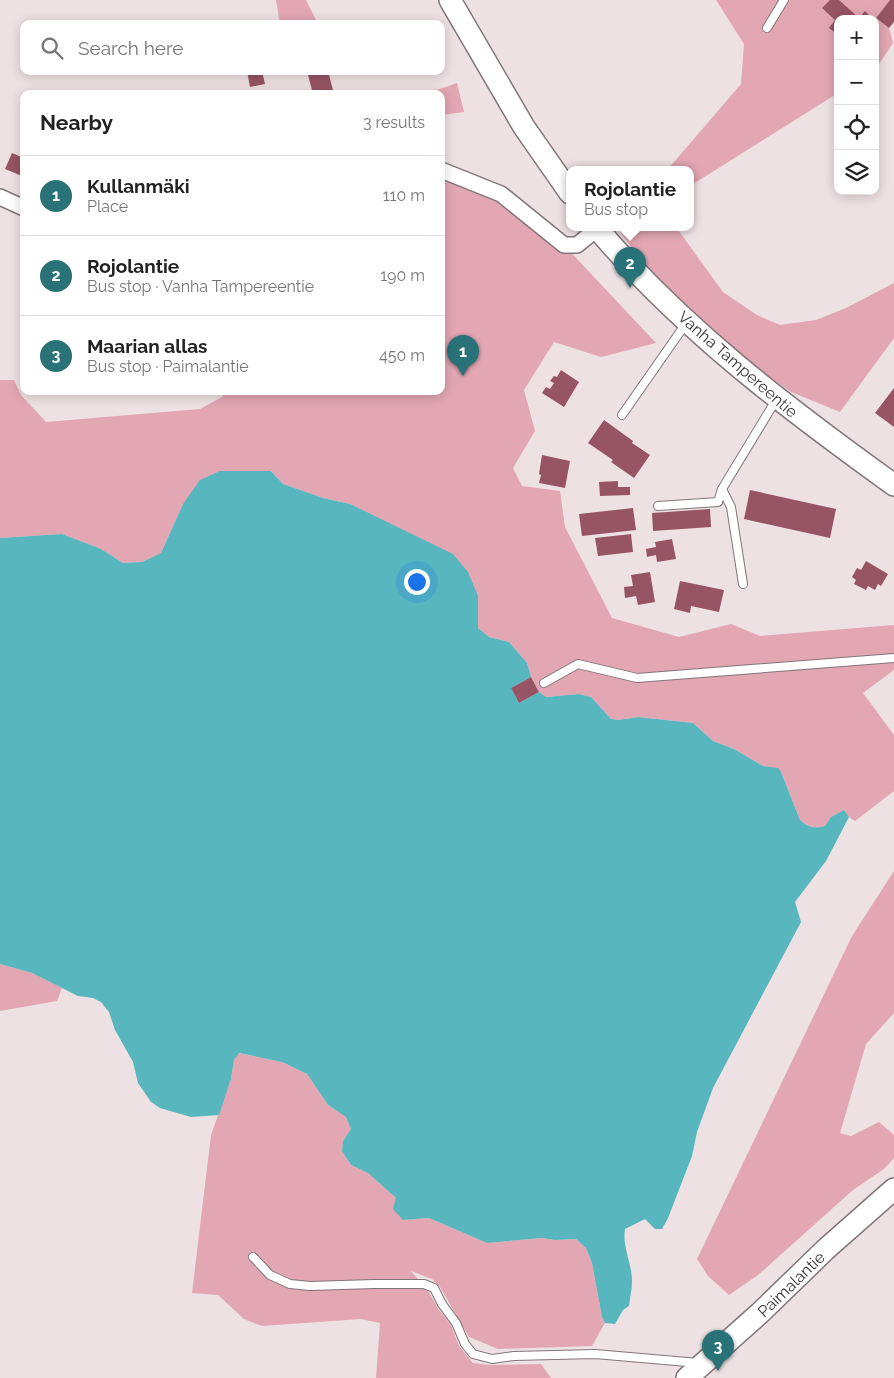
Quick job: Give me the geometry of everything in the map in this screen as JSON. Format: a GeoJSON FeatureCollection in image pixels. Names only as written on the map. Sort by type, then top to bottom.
{"type":"FeatureCollection","features":[{"type":"Feature","properties":{"kind":"main road"},"geometry":{"type":"LineString","coordinates":[[450,0],[524,127],[566,187]]}},
{"type":"Feature","properties":{"kind":"main road","name":"Vanha Tampereentie"},"geometry":{"type":"LineString","coordinates":[[600,231],[687,322],[801,418],[894,485]]}},
{"type":"Feature","properties":{"kind":"main road","name":"Paimalantie"},"geometry":{"type":"LineString","coordinates":[[687,1378],[760,1313],[826,1249],[894,1189]]}},
{"type":"Feature","properties":{"kind":"street"},"geometry":{"type":"LineString","coordinates":[[445,172],[501,194],[564,245],[577,245],[593,231]]}},
{"type":"Feature","properties":{"kind":"street"},"geometry":{"type":"LineString","coordinates":[[0,197],[20,206]]}},
{"type":"Feature","properties":{"kind":"lane"},"geometry":{"type":"LineString","coordinates":[[767,28],[784,0]]}},
{"type":"Feature","properties":{"kind":"lane"},"geometry":{"type":"LineString","coordinates":[[622,415],[687,322]]}},
{"type":"Feature","properties":{"kind":"lane"},"geometry":{"type":"LineString","coordinates":[[658,506],[718,502],[722,489],[777,398]]}},
{"type":"Feature","properties":{"kind":"lane"},"geometry":{"type":"LineString","coordinates":[[722,489],[731,507],[743,584]]}},
{"type":"Feature","properties":{"kind":"lane"},"geometry":{"type":"LineString","coordinates":[[544,684],[578,664],[637,678],[894,658]]}},
{"type":"Feature","properties":{"kind":"lane"},"geometry":{"type":"LineString","coordinates":[[253,1257],[270,1275],[290,1284],[310,1286],[424,1284],[434,1288],[442,1304],[456,1323],[465,1344],[474,1354],[492,1359],[514,1356],[595,1354],[704,1363]]}},
{"type":"Feature","properties":{"kind":"shaded area"},"geometry":{"type":"Polygon","coordinates":[[[276,0],[306,0],[316,20],[279,20],[276,0]]]}},
{"type":"Feature","properties":{"kind":"shaded area"},"geometry":{"type":"Polygon","coordinates":[[[716,0],[890,0],[878,15],[834,15],[834,96],[694,183],[694,166],[671,166],[741,84],[744,44],[716,0]]]}},
{"type":"Feature","properties":{"kind":"shaded area"},"geometry":{"type":"Polygon","coordinates":[[[879,20],[889,28],[893,43],[879,64],[879,20]]]}},
{"type":"Feature","properties":{"kind":"shaded area"},"geometry":{"type":"Polygon","coordinates":[[[457,83],[464,112],[445,114],[445,90],[437,90],[457,83]]]}},
{"type":"Feature","properties":{"kind":"shaded area"},"geometry":{"type":"Polygon","coordinates":[[[445,172],[501,194],[564,245],[656,343],[601,357],[554,342],[524,390],[535,431],[513,468],[522,486],[560,491],[565,527],[612,618],[679,637],[731,624],[760,636],[894,625],[894,670],[863,693],[894,735],[894,791],[855,821],[844,810],[831,817],[825,826],[812,827],[800,820],[781,772],[778,769],[763,766],[734,749],[713,741],[693,723],[638,717],[619,720],[611,719],[591,697],[579,694],[546,697],[539,692],[531,677],[527,663],[509,642],[489,637],[478,628],[478,596],[350,504],[323,498],[283,484],[271,471],[183,504],[161,553],[142,562],[123,563],[101,549],[62,534],[0,538],[0,380],[14,380],[20,395],[46,422],[200,409],[223,395],[445,395],[445,172]]]}},
{"type":"Feature","properties":{"kind":"shaded area"},"geometry":{"type":"Polygon","coordinates":[[[619,231],[679,231],[723,292],[757,315],[780,325],[816,320],[846,308],[894,283],[894,338],[840,412],[791,392],[733,351],[654,277],[619,231]]]}},
{"type":"Feature","properties":{"kind":"shaded area"},"geometry":{"type":"Polygon","coordinates":[[[894,871],[894,1013],[866,1044],[840,1133],[851,1136],[879,1122],[894,1135],[894,1158],[884,1169],[853,1190],[758,1275],[729,1295],[708,1276],[697,1259],[852,936],[894,871]]]}},
{"type":"Feature","properties":{"kind":"shaded area"},"geometry":{"type":"Polygon","coordinates":[[[0,964],[32,973],[62,988],[57,1001],[0,1011],[0,964]]]}},
{"type":"Feature","properties":{"kind":"shaded area"},"geometry":{"type":"Polygon","coordinates":[[[238,1053],[282,1062],[307,1074],[328,1105],[346,1117],[351,1129],[343,1141],[342,1151],[351,1165],[368,1173],[396,1198],[403,1220],[429,1218],[487,1243],[542,1238],[555,1240],[576,1239],[586,1248],[592,1263],[602,1317],[605,1323],[592,1346],[498,1349],[469,1337],[440,1287],[432,1279],[411,1271],[430,1294],[439,1310],[451,1325],[459,1346],[473,1363],[489,1365],[541,1364],[551,1378],[376,1378],[380,1323],[361,1319],[262,1326],[244,1319],[218,1295],[192,1293],[211,1135],[231,1079],[234,1060],[238,1053]]]}},
{"type":"Feature","properties":{"kind":"water"},"geometry":{"type":"Polygon","coordinates":[[[220,471],[271,471],[283,484],[323,498],[350,504],[453,554],[468,572],[478,596],[478,628],[489,637],[509,642],[527,663],[531,677],[511,688],[519,703],[539,692],[546,697],[579,694],[591,697],[611,719],[619,720],[638,717],[693,723],[713,741],[734,749],[763,766],[778,768],[800,820],[806,824],[811,827],[825,826],[831,817],[844,810],[849,817],[826,861],[795,902],[801,922],[713,1088],[697,1132],[692,1156],[668,1218],[662,1229],[655,1229],[645,1219],[625,1229],[624,1236],[632,1274],[632,1287],[629,1306],[623,1310],[615,1324],[605,1323],[602,1317],[592,1263],[586,1248],[576,1239],[555,1240],[542,1238],[487,1243],[429,1218],[403,1220],[393,1209],[396,1198],[368,1173],[351,1165],[342,1151],[343,1141],[351,1129],[346,1117],[328,1105],[307,1074],[282,1062],[239,1053],[234,1060],[231,1079],[219,1115],[191,1117],[160,1108],[151,1102],[138,1083],[133,1062],[115,1030],[109,1012],[101,1002],[93,998],[78,996],[32,973],[0,964],[0,538],[62,534],[101,549],[123,563],[142,562],[161,553],[183,504],[200,480],[220,471]]]}},
{"type":"Feature","properties":{"kind":"building"},"geometry":{"type":"Polygon","coordinates":[[[830,0],[839,0],[856,15],[834,15],[834,19],[822,8],[830,0]]]}},
{"type":"Feature","properties":{"kind":"building"},"geometry":{"type":"Polygon","coordinates":[[[890,0],[894,0],[894,22],[889,28],[879,20],[878,15],[890,0]]]}},
{"type":"Feature","properties":{"kind":"building"},"geometry":{"type":"Polygon","coordinates":[[[834,21],[834,32],[829,28],[834,21]]]}},
{"type":"Feature","properties":{"kind":"building"},"geometry":{"type":"Polygon","coordinates":[[[248,75],[263,75],[265,84],[250,87],[248,75]]]}},
{"type":"Feature","properties":{"kind":"building"},"geometry":{"type":"Polygon","coordinates":[[[308,75],[329,75],[333,90],[312,90],[308,75]]]}},
{"type":"Feature","properties":{"kind":"building"},"geometry":{"type":"Polygon","coordinates":[[[12,153],[20,156],[20,175],[5,169],[12,153]]]}},
{"type":"Feature","properties":{"kind":"building"},"geometry":{"type":"Polygon","coordinates":[[[561,370],[579,382],[564,407],[542,393],[546,387],[550,389],[554,383],[550,381],[554,376],[557,377],[561,370]]]}},
{"type":"Feature","properties":{"kind":"building"},"geometry":{"type":"Polygon","coordinates":[[[894,388],[894,427],[875,413],[894,388]]]}},
{"type":"Feature","properties":{"kind":"building"},"geometry":{"type":"Polygon","coordinates":[[[604,420],[650,455],[634,478],[611,462],[613,460],[588,443],[604,420]]]}},
{"type":"Feature","properties":{"kind":"building"},"geometry":{"type":"Polygon","coordinates":[[[542,455],[570,461],[565,488],[539,483],[542,455]]]}},
{"type":"Feature","properties":{"kind":"building"},"geometry":{"type":"Polygon","coordinates":[[[618,481],[618,487],[630,487],[630,495],[600,496],[599,482],[618,481]]]}},
{"type":"Feature","properties":{"kind":"building"},"geometry":{"type":"Polygon","coordinates":[[[750,490],[836,509],[830,538],[744,519],[750,490]]]}},
{"type":"Feature","properties":{"kind":"building"},"geometry":{"type":"Polygon","coordinates":[[[633,508],[636,530],[582,536],[579,514],[633,508]]]}},
{"type":"Feature","properties":{"kind":"building"},"geometry":{"type":"Polygon","coordinates":[[[710,509],[711,527],[653,531],[652,513],[710,509]]]}},
{"type":"Feature","properties":{"kind":"building"},"geometry":{"type":"Polygon","coordinates":[[[631,534],[633,552],[598,556],[595,538],[631,534]]]}},
{"type":"Feature","properties":{"kind":"building"},"geometry":{"type":"Polygon","coordinates":[[[672,539],[676,559],[657,562],[656,555],[647,557],[646,549],[656,547],[655,542],[672,539]]]}},
{"type":"Feature","properties":{"kind":"building"},"geometry":{"type":"Polygon","coordinates":[[[866,561],[888,574],[881,586],[878,584],[875,590],[868,586],[866,590],[854,584],[856,580],[852,577],[857,568],[861,570],[866,561]]]}},
{"type":"Feature","properties":{"kind":"building"},"geometry":{"type":"Polygon","coordinates":[[[650,572],[655,602],[638,605],[636,596],[625,598],[624,587],[633,586],[631,575],[650,572]]]}},
{"type":"Feature","properties":{"kind":"building"},"geometry":{"type":"Polygon","coordinates":[[[680,581],[724,590],[719,612],[691,606],[690,613],[674,609],[680,581]]]}},
{"type":"Feature","properties":{"kind":"building"},"geometry":{"type":"Polygon","coordinates":[[[531,677],[539,692],[519,703],[511,688],[531,677]]]}},
{"type":"Feature","properties":{"kind":"place","name":"Rojolantie"},"geometry":{"type":"Point","coordinates":[630,288]}},
{"type":"Feature","properties":{"kind":"place","name":"Kullanmäki"},"geometry":{"type":"Point","coordinates":[463,376]}},
{"type":"Feature","properties":{"kind":"place","name":"Maarian allas"},"geometry":{"type":"Point","coordinates":[718,1371]}}]}
